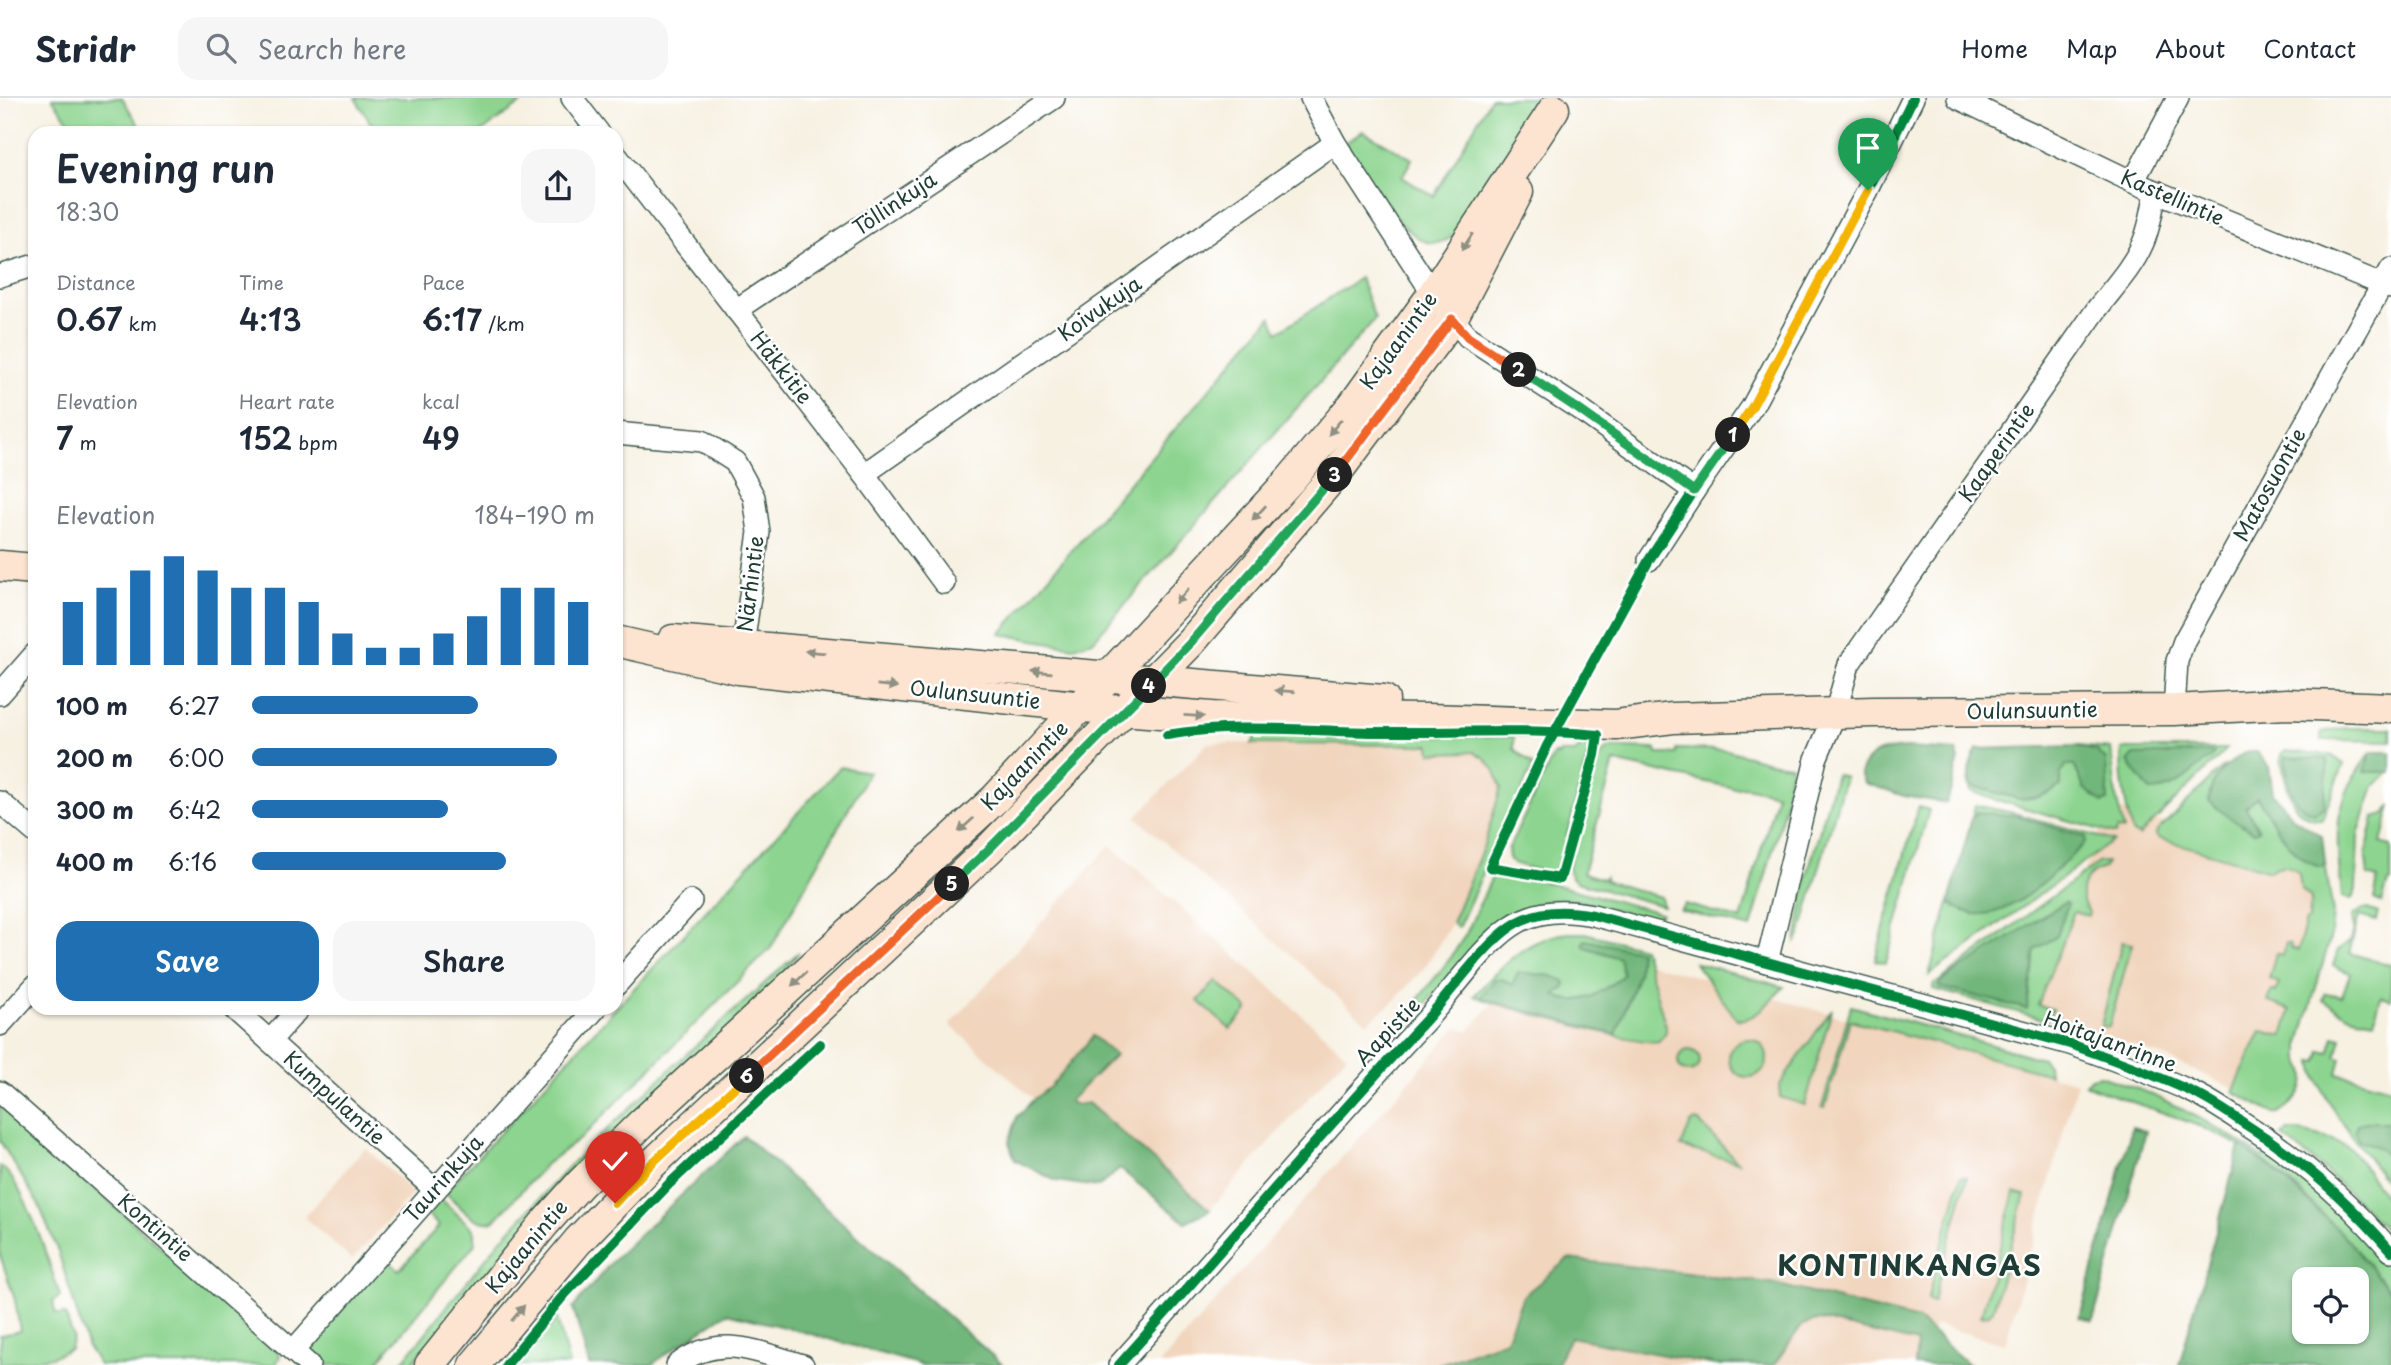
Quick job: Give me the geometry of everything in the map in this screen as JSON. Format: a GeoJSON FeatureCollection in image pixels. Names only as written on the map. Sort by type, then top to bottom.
{"type":"FeatureCollection","features":[{"type":"Feature","properties":{"kind":"main road","name":"Kajaanintie"},"geometry":{"type":"LineString","coordinates":[[474,1365],[579,1241],[651,1164],[989,849],[1155,680],[1337,472],[1442,307],[1557,104]]}},
{"type":"Feature","properties":{"kind":"main road","name":"Kajaanintie"},"geometry":{"type":"LineString","coordinates":[[430,1365],[544,1224],[580,1184],[652,1114],[995,799],[1110,678],[1290,480],[1353,405],[1442,307]]}},
{"type":"Feature","properties":{"kind":"main road"},"geometry":{"type":"LineString","coordinates":[[0,566],[28,568]]}},
{"type":"Feature","properties":{"kind":"main road","name":"Oulunsuuntie"},"geometry":{"type":"LineString","coordinates":[[623,640],[1083,706],[1212,717],[1427,719],[1616,725],[1673,718],[1835,713],[2174,710],[2287,704],[2391,708]]}},
{"type":"Feature","properties":{"kind":"main road","name":"Oulunsuuntie"},"geometry":{"type":"LineString","coordinates":[[741,657],[1155,680],[1428,703],[1617,705],[1673,718]]}},
{"type":"Feature","properties":{"kind":"street"},"geometry":{"type":"LineString","coordinates":[[572,98],[594,126]]}},
{"type":"Feature","properties":{"kind":"street","name":"Töllinkuja"},"geometry":{"type":"LineString","coordinates":[[736,310],[1054,98]]}},
{"type":"Feature","properties":{"kind":"street"},"geometry":{"type":"LineString","coordinates":[[1311,98],[1335,143],[1442,307],[1468,337],[1578,409],[1694,491]]}},
{"type":"Feature","properties":{"kind":"street"},"geometry":{"type":"LineString","coordinates":[[1649,559],[1752,407],[1868,190],[1913,98]]}},
{"type":"Feature","properties":{"kind":"street","name":"Kastellintie"},"geometry":{"type":"LineString","coordinates":[[1958,98],[2133,182],[2388,280]]}},
{"type":"Feature","properties":{"kind":"street"},"geometry":{"type":"LineString","coordinates":[[2133,182],[2178,98]]}},
{"type":"Feature","properties":{"kind":"street","name":"Koivukuja"},"geometry":{"type":"LineString","coordinates":[[864,474],[1335,143]]}},
{"type":"Feature","properties":{"kind":"street","name":"Häkkitie"},"geometry":{"type":"LineString","coordinates":[[623,164],[864,474],[944,583]]}},
{"type":"Feature","properties":{"kind":"street","name":"Kaaperintie"},"geometry":{"type":"LineString","coordinates":[[1835,713],[1849,664],[2134,259],[2149,225],[2156,191]]}},
{"type":"Feature","properties":{"kind":"street"},"geometry":{"type":"LineString","coordinates":[[0,276],[28,267]]}},
{"type":"Feature","properties":{"kind":"street","name":"Matosuontie"},"geometry":{"type":"LineString","coordinates":[[2174,710],[2177,661],[2184,641],[2388,280]]}},
{"type":"Feature","properties":{"kind":"street","name":"Närhintie"},"geometry":{"type":"LineString","coordinates":[[623,433],[702,441],[734,462],[754,497],[759,532],[741,657]]}},
{"type":"Feature","properties":{"kind":"street"},"geometry":{"type":"LineString","coordinates":[[0,694],[28,662]]}},
{"type":"Feature","properties":{"kind":"street"},"geometry":{"type":"LineString","coordinates":[[1767,962],[1816,759],[1835,713]]}},
{"type":"Feature","properties":{"kind":"street"},"geometry":{"type":"LineString","coordinates":[[0,802],[28,826]]}},
{"type":"Feature","properties":{"kind":"street"},"geometry":{"type":"LineString","coordinates":[[623,977],[691,901]]}},
{"type":"Feature","properties":{"kind":"street","name":"Aapistie"},"geometry":{"type":"LineString","coordinates":[[1119,1365],[1377,1072],[1452,992],[1491,944],[1513,925],[1538,914],[1565,910],[1594,915],[1767,962]]}},
{"type":"Feature","properties":{"kind":"street","name":"Hoitajanrinne"},"geometry":{"type":"LineString","coordinates":[[1767,962],[2070,1044],[2191,1092],[2270,1139],[2326,1182],[2391,1251]]}},
{"type":"Feature","properties":{"kind":"street"},"geometry":{"type":"LineString","coordinates":[[0,1025],[28,994]]}},
{"type":"Feature","properties":{"kind":"street","name":"Kumpulantie"},"geometry":{"type":"LineString","coordinates":[[241,1015],[434,1189]]}},
{"type":"Feature","properties":{"kind":"street"},"geometry":{"type":"LineString","coordinates":[[270,1041],[293,1015]]}},
{"type":"Feature","properties":{"kind":"street","name":"Taurinkuja"},"geometry":{"type":"LineString","coordinates":[[301,1358],[434,1189],[590,1015]]}},
{"type":"Feature","properties":{"kind":"street","name":"Kontintie"},"geometry":{"type":"LineString","coordinates":[[0,1092],[301,1358]]}},
{"type":"Feature","properties":{"kind":"street"},"geometry":{"type":"LineString","coordinates":[[677,1365],[695,1353],[722,1346],[740,1347],[803,1365]]}},
{"type":"Feature","properties":{"kind":"shaded area"},"geometry":{"type":"Polygon","coordinates":[[[1208,743],[1485,745],[1505,774],[1484,845],[1452,923],[1425,967],[1394,1001],[1367,1023],[1136,817],[1208,743]]]}},
{"type":"Feature","properties":{"kind":"shaded area"},"geometry":{"type":"Polygon","coordinates":[[[2109,807],[2311,866],[2323,916],[2269,1099],[2228,1086],[2167,1058],[2033,1008],[2109,807]]]}},
{"type":"Feature","properties":{"kind":"shaded area"},"geometry":{"type":"Polygon","coordinates":[[[1110,845],[1347,1055],[1210,1210],[1089,1103],[1066,1128],[950,1025],[1110,845]]]}},
{"type":"Feature","properties":{"kind":"shaded area"},"geometry":{"type":"Polygon","coordinates":[[[1593,948],[2077,1082],[2005,1344],[1934,1325],[1922,1365],[1159,1365],[1457,1027],[1469,1031],[1523,967],[1593,948]]]}},
{"type":"Feature","properties":{"kind":"shaded area"},"geometry":{"type":"Polygon","coordinates":[[[365,1148],[414,1192],[352,1260],[304,1217],[365,1148]]]}},
{"type":"Feature","properties":{"kind":"green space"},"geometry":{"type":"Polygon","coordinates":[[[52,98],[122,98],[139,126],[72,126],[52,98]]]}},
{"type":"Feature","properties":{"kind":"green space"},"geometry":{"type":"Polygon","coordinates":[[[355,98],[524,98],[520,104],[490,126],[373,126],[355,98]]]}},
{"type":"Feature","properties":{"kind":"green space"},"geometry":{"type":"Polygon","coordinates":[[[1491,98],[1541,98],[1461,229],[1440,242],[1432,243],[1420,239],[1408,230],[1383,201],[1345,143],[1363,131],[1412,159],[1402,177],[1434,196],[1491,98]]]}},
{"type":"Feature","properties":{"kind":"green space"},"geometry":{"type":"Polygon","coordinates":[[[1360,278],[1375,319],[1093,641],[1074,647],[1000,634],[1271,317],[1278,332],[1360,278]]]}},
{"type":"Feature","properties":{"kind":"green space"},"geometry":{"type":"Polygon","coordinates":[[[2345,728],[2391,728],[2391,741],[2321,740],[2321,732],[2345,728]]]}},
{"type":"Feature","properties":{"kind":"green space"},"geometry":{"type":"Polygon","coordinates":[[[1256,735],[1514,736],[1514,749],[1533,765],[1458,928],[1452,923],[1484,845],[1501,788],[1495,771],[1484,757],[1474,752],[1431,753],[1430,745],[1252,744],[1256,735]]]}},
{"type":"Feature","properties":{"kind":"green space"},"geometry":{"type":"Polygon","coordinates":[[[1582,737],[1588,739],[1591,745],[1559,866],[1550,872],[1543,872],[1513,863],[1508,850],[1554,754],[1558,756],[1560,753],[1575,753],[1581,746],[1582,737]]]}},
{"type":"Feature","properties":{"kind":"green space"},"geometry":{"type":"Polygon","coordinates":[[[2077,746],[2111,749],[2116,797],[2124,830],[2118,829],[2115,834],[1971,791],[1968,779],[1971,786],[2019,799],[2039,797],[2066,765],[2074,765],[2084,788],[2097,751],[2077,746]]]}},
{"type":"Feature","properties":{"kind":"green space"},"geometry":{"type":"Polygon","coordinates":[[[2077,746],[2097,751],[2106,760],[2108,801],[2102,803],[2084,788],[2074,765],[2066,765],[2061,773],[2061,786],[2039,797],[2019,799],[1971,786],[1970,767],[1977,749],[2077,746]]]}},
{"type":"Feature","properties":{"kind":"green space"},"geometry":{"type":"Polygon","coordinates":[[[1908,748],[1956,751],[1959,759],[1947,803],[1904,796],[1864,783],[1860,773],[1868,759],[1885,750],[1908,748]]]}},
{"type":"Feature","properties":{"kind":"green space"},"geometry":{"type":"Polygon","coordinates":[[[1607,749],[1656,749],[1657,754],[1676,754],[1677,749],[1727,750],[1791,765],[1784,810],[1751,928],[1680,910],[1685,904],[1741,920],[1777,794],[1746,787],[1734,788],[1614,762],[1583,873],[1603,879],[1605,877],[1605,881],[1661,897],[1663,906],[1577,882],[1571,877],[1568,868],[1598,759],[1607,749]]]}},
{"type":"Feature","properties":{"kind":"green space"},"geometry":{"type":"Polygon","coordinates":[[[2122,749],[2227,749],[2139,836],[2132,833],[2125,802],[2121,770],[2122,749]]]}},
{"type":"Feature","properties":{"kind":"green space"},"geometry":{"type":"Polygon","coordinates":[[[2247,751],[2257,752],[2269,767],[2273,793],[2293,818],[2322,836],[2325,862],[2323,867],[2313,864],[2294,850],[2257,797],[2245,807],[2259,830],[2254,832],[2227,816],[2209,801],[2216,778],[2247,751]]]}},
{"type":"Feature","properties":{"kind":"green space"},"geometry":{"type":"Polygon","coordinates":[[[2214,752],[2211,758],[2176,784],[2160,790],[2150,791],[2128,762],[2134,755],[2214,752]]]}},
{"type":"Feature","properties":{"kind":"green space"},"geometry":{"type":"Polygon","coordinates":[[[2283,752],[2331,755],[2344,764],[2322,819],[2302,814],[2291,798],[2281,758],[2283,752]]]}},
{"type":"Feature","properties":{"kind":"green space"},"geometry":{"type":"Polygon","coordinates":[[[2371,752],[2366,772],[2389,772],[2374,786],[2358,835],[2356,888],[2354,897],[2350,899],[2342,897],[2338,855],[2339,821],[2348,788],[2371,752]]]}},
{"type":"Feature","properties":{"kind":"green space"},"geometry":{"type":"Polygon","coordinates":[[[2371,752],[2391,752],[2391,772],[2365,772],[2371,752]]]}},
{"type":"Feature","properties":{"kind":"green space"},"geometry":{"type":"Polygon","coordinates":[[[2285,757],[2328,759],[2324,807],[2315,813],[2306,810],[2295,799],[2289,783],[2285,757]]]}},
{"type":"Feature","properties":{"kind":"green space"},"geometry":{"type":"Polygon","coordinates":[[[2225,765],[2210,791],[2259,829],[2245,807],[2257,796],[2285,839],[2303,858],[2323,867],[2325,862],[2333,913],[2331,935],[2300,1043],[2300,1060],[2305,1082],[2295,1099],[2275,1114],[2234,1090],[2261,1031],[2283,1036],[2291,1010],[2268,1002],[2279,983],[2269,979],[2276,953],[2282,955],[2286,943],[2291,944],[2290,948],[2298,950],[2306,920],[2309,920],[2311,898],[2301,889],[2299,874],[2289,867],[2282,866],[2270,871],[2158,838],[2156,835],[2225,765]]]}},
{"type":"Feature","properties":{"kind":"green space"},"geometry":{"type":"Polygon","coordinates":[[[840,767],[869,772],[771,948],[581,1138],[546,1164],[494,1221],[481,1221],[468,1214],[445,1192],[610,1015],[623,1015],[623,1000],[840,767]]]}},
{"type":"Feature","properties":{"kind":"green space"},"geometry":{"type":"Polygon","coordinates":[[[1836,774],[1845,777],[1800,936],[1796,941],[1806,879],[1836,774]]]}},
{"type":"Feature","properties":{"kind":"green space"},"geometry":{"type":"Polygon","coordinates":[[[1975,805],[2014,813],[2113,841],[1929,975],[1949,902],[1956,908],[2076,851],[2085,843],[1977,812],[1972,818],[1975,805]]]}},
{"type":"Feature","properties":{"kind":"green space"},"geometry":{"type":"Polygon","coordinates":[[[2391,805],[2381,843],[2391,846],[2391,882],[2388,882],[2382,903],[2374,899],[2378,879],[2368,876],[2366,854],[2374,817],[2385,814],[2391,805]]]}},
{"type":"Feature","properties":{"kind":"green space"},"geometry":{"type":"Polygon","coordinates":[[[1918,807],[1929,810],[1886,963],[1875,960],[1918,807]]]}},
{"type":"Feature","properties":{"kind":"green space"},"geometry":{"type":"Polygon","coordinates":[[[1977,812],[2016,816],[2086,837],[2085,843],[2023,898],[2004,909],[1986,914],[1967,912],[1949,902],[1972,818],[1977,812]]]}},
{"type":"Feature","properties":{"kind":"green space"},"geometry":{"type":"Polygon","coordinates":[[[2099,862],[2107,862],[2104,868],[2086,880],[2083,886],[2082,898],[2089,912],[2088,916],[2074,912],[2038,1005],[2052,1009],[2050,1018],[2046,1020],[1934,989],[1934,985],[2099,862]]]}},
{"type":"Feature","properties":{"kind":"green space"},"geometry":{"type":"Polygon","coordinates":[[[1504,871],[1661,913],[1656,920],[1651,921],[1567,900],[1545,902],[1524,910],[1485,939],[1420,1010],[1416,1010],[1416,1002],[1467,932],[1491,879],[1504,871]]]}},
{"type":"Feature","properties":{"kind":"green space"},"geometry":{"type":"Polygon","coordinates":[[[2065,902],[2068,904],[2057,936],[2035,950],[2027,1009],[1939,987],[1940,982],[2065,902]]]}},
{"type":"Feature","properties":{"kind":"green space"},"geometry":{"type":"Polygon","coordinates":[[[2367,909],[2378,913],[2376,921],[2359,916],[2349,953],[2391,965],[2391,1000],[2381,997],[2374,1021],[2350,1016],[2323,1000],[2325,993],[2342,996],[2350,973],[2333,966],[2338,950],[2351,940],[2354,929],[2352,916],[2367,909]]]}},
{"type":"Feature","properties":{"kind":"green space"},"geometry":{"type":"Polygon","coordinates":[[[1585,933],[1643,948],[1666,1027],[1666,1032],[1659,1041],[1600,1032],[1474,996],[1504,964],[1526,948],[1552,936],[1585,933]]]}},
{"type":"Feature","properties":{"kind":"green space"},"geometry":{"type":"Polygon","coordinates":[[[1585,940],[1640,951],[1638,974],[1616,1035],[1480,998],[1495,979],[1502,979],[1512,985],[1518,972],[1552,976],[1565,981],[1565,988],[1554,995],[1564,999],[1591,997],[1623,975],[1619,958],[1585,947],[1585,940]]]}},
{"type":"Feature","properties":{"kind":"green space"},"geometry":{"type":"Polygon","coordinates":[[[2122,942],[2132,944],[2109,1027],[2101,1026],[2122,942]]]}},
{"type":"Feature","properties":{"kind":"green space"},"geometry":{"type":"Polygon","coordinates":[[[799,952],[779,979],[506,1251],[410,1365],[400,1365],[498,1243],[578,1157],[799,952]]]}},
{"type":"Feature","properties":{"kind":"green space"},"geometry":{"type":"Polygon","coordinates":[[[1694,962],[1784,987],[1757,1013],[1751,1017],[1737,1019],[1694,962]]]}},
{"type":"Feature","properties":{"kind":"green space"},"geometry":{"type":"Polygon","coordinates":[[[1216,981],[1248,1009],[1230,1029],[1198,1001],[1216,981]]]}},
{"type":"Feature","properties":{"kind":"green space"},"geometry":{"type":"Polygon","coordinates":[[[1851,1006],[2042,1059],[2048,1065],[2049,1074],[1850,1020],[1825,1108],[1822,1107],[1851,1006]]]}},
{"type":"Feature","properties":{"kind":"green space"},"geometry":{"type":"Polygon","coordinates":[[[1832,1009],[1805,1105],[1780,1097],[1779,1086],[1832,1009]]]}},
{"type":"Feature","properties":{"kind":"green space"},"geometry":{"type":"Polygon","coordinates":[[[1093,1036],[1115,1055],[1069,1101],[1076,1105],[1088,1103],[1210,1210],[1185,1222],[1120,1169],[1098,1187],[1056,1181],[1015,1160],[1009,1142],[1017,1117],[1051,1086],[1093,1036]]]}},
{"type":"Feature","properties":{"kind":"green space"},"geometry":{"type":"Polygon","coordinates":[[[2334,1036],[2341,1038],[2336,1056],[2341,1058],[2337,1073],[2391,1088],[2391,1188],[2344,1126],[2315,1074],[2313,1061],[2318,1062],[2321,1051],[2329,1053],[2334,1036]]]}},
{"type":"Feature","properties":{"kind":"green space"},"geometry":{"type":"Polygon","coordinates":[[[1748,1039],[1762,1044],[1767,1058],[1762,1072],[1748,1077],[1734,1072],[1729,1058],[1734,1044],[1748,1039]]]}},
{"type":"Feature","properties":{"kind":"green space"},"geometry":{"type":"Polygon","coordinates":[[[1689,1050],[1697,1053],[1700,1061],[1697,1069],[1689,1072],[1681,1069],[1678,1061],[1681,1053],[1689,1050]]]}},
{"type":"Feature","properties":{"kind":"green space"},"geometry":{"type":"Polygon","coordinates":[[[2099,1076],[2143,1091],[2185,1110],[2264,1158],[2270,1150],[2310,1181],[2378,1249],[2391,1265],[2391,1292],[2302,1193],[2261,1159],[2221,1136],[2085,1084],[2091,1078],[2099,1076]]]}},
{"type":"Feature","properties":{"kind":"green space"},"geometry":{"type":"Polygon","coordinates":[[[0,1105],[279,1352],[280,1357],[274,1365],[99,1365],[88,1348],[58,1251],[39,1205],[0,1141],[0,1105]]]}},
{"type":"Feature","properties":{"kind":"green space"},"geometry":{"type":"Polygon","coordinates":[[[1694,1121],[1699,1122],[1738,1162],[1681,1147],[1694,1121]]]}},
{"type":"Feature","properties":{"kind":"green space"},"geometry":{"type":"Polygon","coordinates":[[[2391,1122],[2391,1172],[2380,1149],[2359,1140],[2355,1130],[2357,1124],[2391,1122]]]}},
{"type":"Feature","properties":{"kind":"green space"},"geometry":{"type":"Polygon","coordinates":[[[2132,1127],[2146,1131],[2093,1321],[2080,1317],[2132,1127]]]}},
{"type":"Feature","properties":{"kind":"green space"},"geometry":{"type":"Polygon","coordinates":[[[2288,1131],[2333,1140],[2354,1153],[2391,1205],[2391,1236],[2339,1183],[2282,1136],[2288,1131]]]}},
{"type":"Feature","properties":{"kind":"green space"},"geometry":{"type":"Polygon","coordinates":[[[744,1136],[1003,1365],[922,1365],[727,1313],[652,1365],[589,1365],[573,1308],[615,1258],[744,1136]]]}},
{"type":"Feature","properties":{"kind":"green space"},"geometry":{"type":"Polygon","coordinates":[[[2240,1146],[2274,1170],[2342,1233],[2391,1292],[2391,1365],[2179,1365],[2240,1146]]]}},
{"type":"Feature","properties":{"kind":"green space"},"geometry":{"type":"Polygon","coordinates":[[[0,1166],[9,1174],[27,1206],[60,1296],[53,1302],[55,1312],[58,1315],[65,1314],[73,1337],[70,1349],[52,1357],[0,1365],[0,1335],[20,1331],[15,1300],[0,1255],[0,1166]]]}},
{"type":"Feature","properties":{"kind":"green space"},"geometry":{"type":"Polygon","coordinates":[[[1961,1176],[1967,1177],[1933,1302],[1927,1300],[1961,1176]]]}},
{"type":"Feature","properties":{"kind":"green space"},"geometry":{"type":"Polygon","coordinates":[[[2015,1192],[2025,1195],[1993,1310],[1988,1315],[1981,1316],[2015,1192]]]}},
{"type":"Feature","properties":{"kind":"green space"},"geometry":{"type":"Polygon","coordinates":[[[440,1198],[472,1228],[475,1244],[375,1365],[324,1365],[307,1348],[387,1260],[399,1270],[439,1226],[428,1215],[440,1198]]]}},
{"type":"Feature","properties":{"kind":"green space"},"geometry":{"type":"Polygon","coordinates":[[[1568,1259],[1771,1283],[1918,1320],[1969,1365],[1915,1365],[1917,1343],[1820,1320],[1802,1325],[1774,1365],[1716,1365],[1570,1337],[1556,1365],[1437,1365],[1506,1340],[1523,1296],[1568,1259]]]}},
{"type":"Feature","properties":{"kind":"green space"},"geometry":{"type":"Polygon","coordinates":[[[557,1318],[569,1365],[517,1365],[557,1318]]]}},
{"type":"Feature","properties":{"kind":"cycle path"},"geometry":{"type":"LineString","coordinates":[[1167,735],[1218,729],[1486,731],[1542,732],[1570,733],[1598,735],[1595,755],[1560,879],[1490,867],[1547,746],[1583,680],[1649,560],[1752,407],[1868,190],[1913,98]]}},
{"type":"Feature","properties":{"kind":"cycle path"},"geometry":{"type":"LineString","coordinates":[[1119,1365],[1426,1020],[1489,945],[1522,920],[1551,912],[1593,915],[2070,1044],[2175,1084],[2232,1115],[2304,1166],[2341,1198],[2391,1251]]}},
{"type":"Feature","properties":{"kind":"cycle path"},"geometry":{"type":"LineString","coordinates":[[506,1365],[564,1295],[669,1184],[820,1044]]}},
{"type":"Feature","properties":{"kind":"district","name":"KONTINKANGAS"},"geometry":{"type":"Point","coordinates":[1910,1266]}},
{"type":"Feature","properties":{"kind":"route"},"geometry":{"type":"LineString","coordinates":[[615,1203],[651,1164],[989,849],[1191,642],[1337,472],[1452,319],[1468,337],[1578,409],[1694,491],[1752,407],[1868,190]]}}]}
